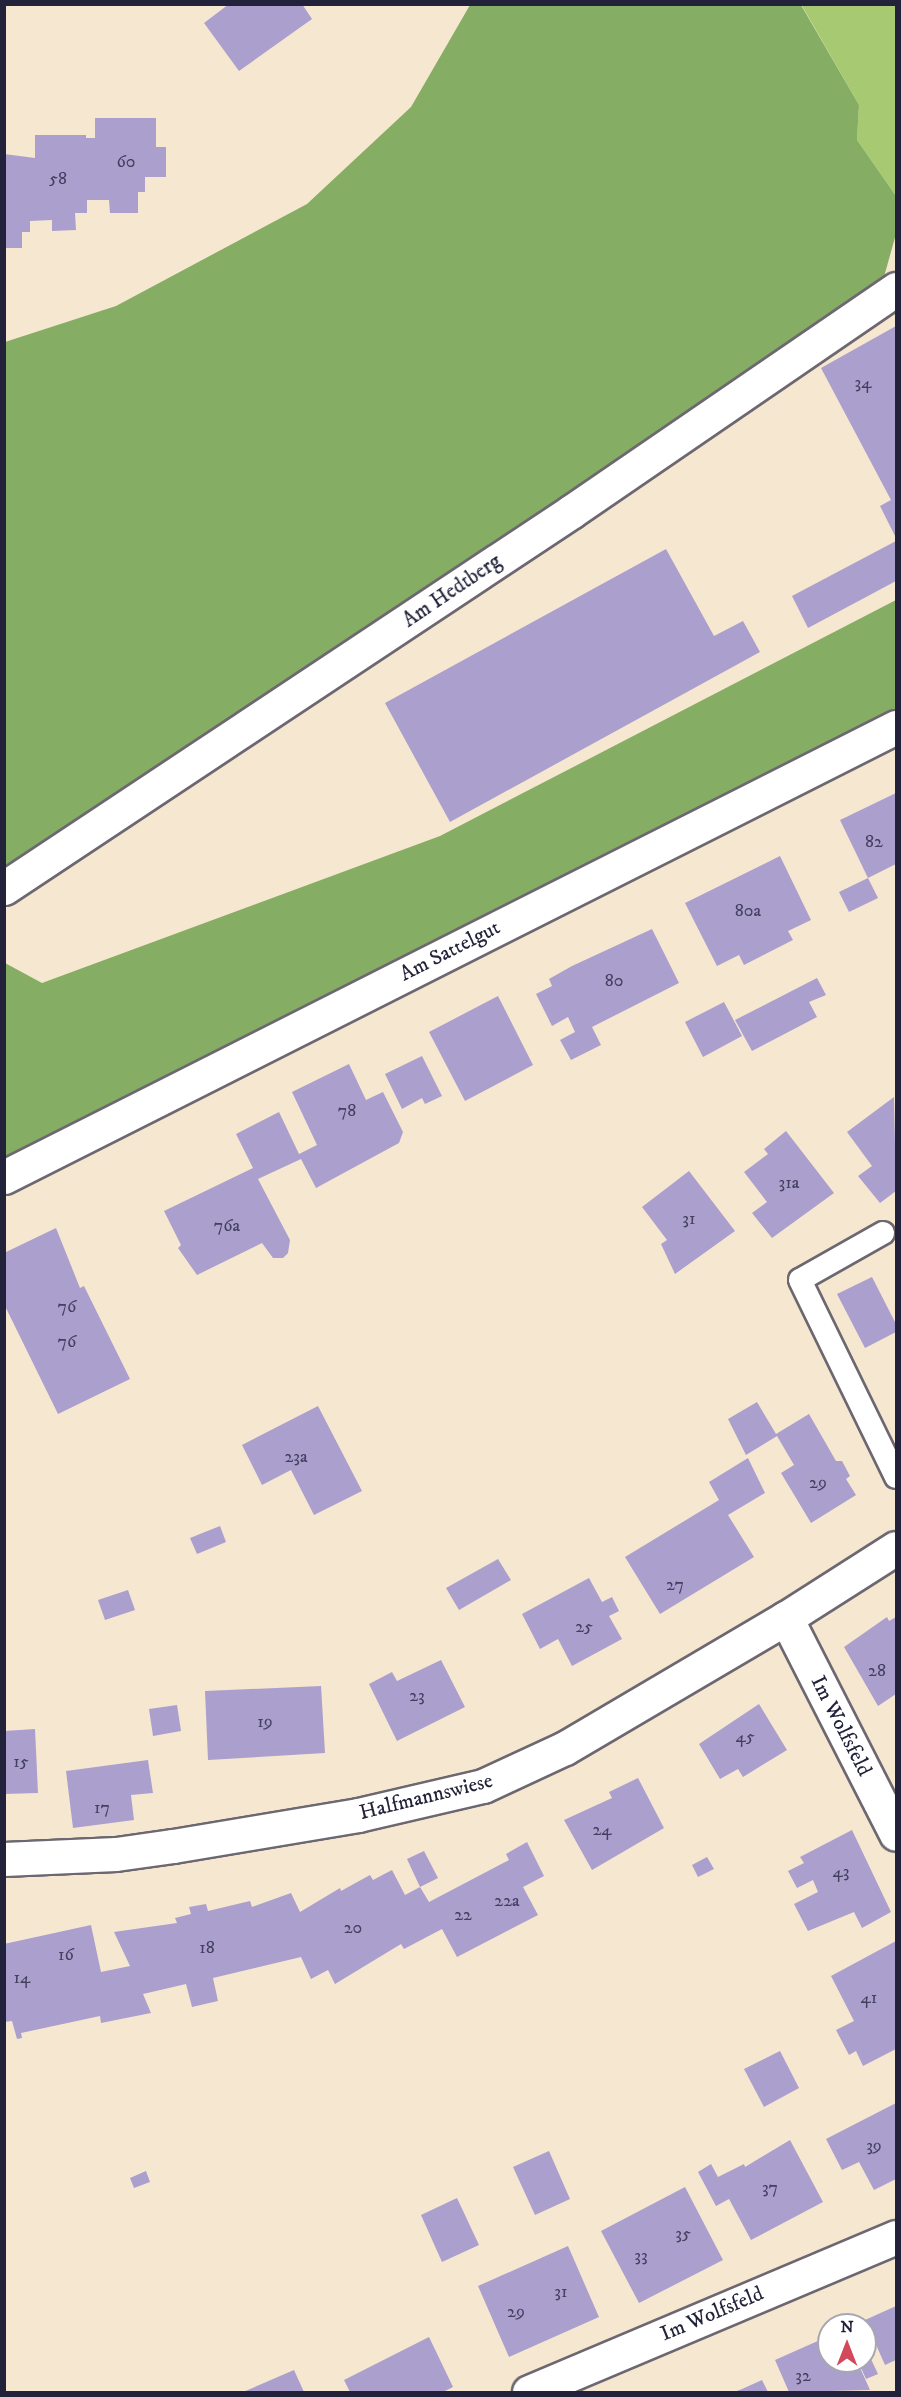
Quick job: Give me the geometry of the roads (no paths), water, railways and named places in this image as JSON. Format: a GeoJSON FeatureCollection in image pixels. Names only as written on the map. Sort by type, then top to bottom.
{"type":"FeatureCollection","features":[{"type":"Feature","properties":{"kind":"street","name":"Am Hedtberg"},"geometry":{"type":"LineString","coordinates":[[4,888],[572,511],[897,289]]}},
{"type":"Feature","properties":{"kind":"street","name":"Am Sattelgut"},"geometry":{"type":"LineString","coordinates":[[4,1177],[897,728]]}},
{"type":"Feature","properties":{"kind":"street","name":"Halfmannswiese"},"geometry":{"type":"LineString","coordinates":[[4,1859],[116,1854],[173,1846],[358,1815],[483,1786],[565,1748],[786,1618],[897,1548]]}},
{"type":"Feature","properties":{"kind":"street","name":"Im Wolfsfeld"},"geometry":{"type":"LineString","coordinates":[[786,1618],[897,1833]]}},
{"type":"Feature","properties":{"kind":"street","name":"Im Wolfsfeld"},"geometry":{"type":"LineString","coordinates":[[529,2392],[897,2237]]}},
{"type":"Feature","properties":{"kind":"lane"},"geometry":{"type":"LineString","coordinates":[[883,1233],[800,1280],[897,1477]]}}]}
